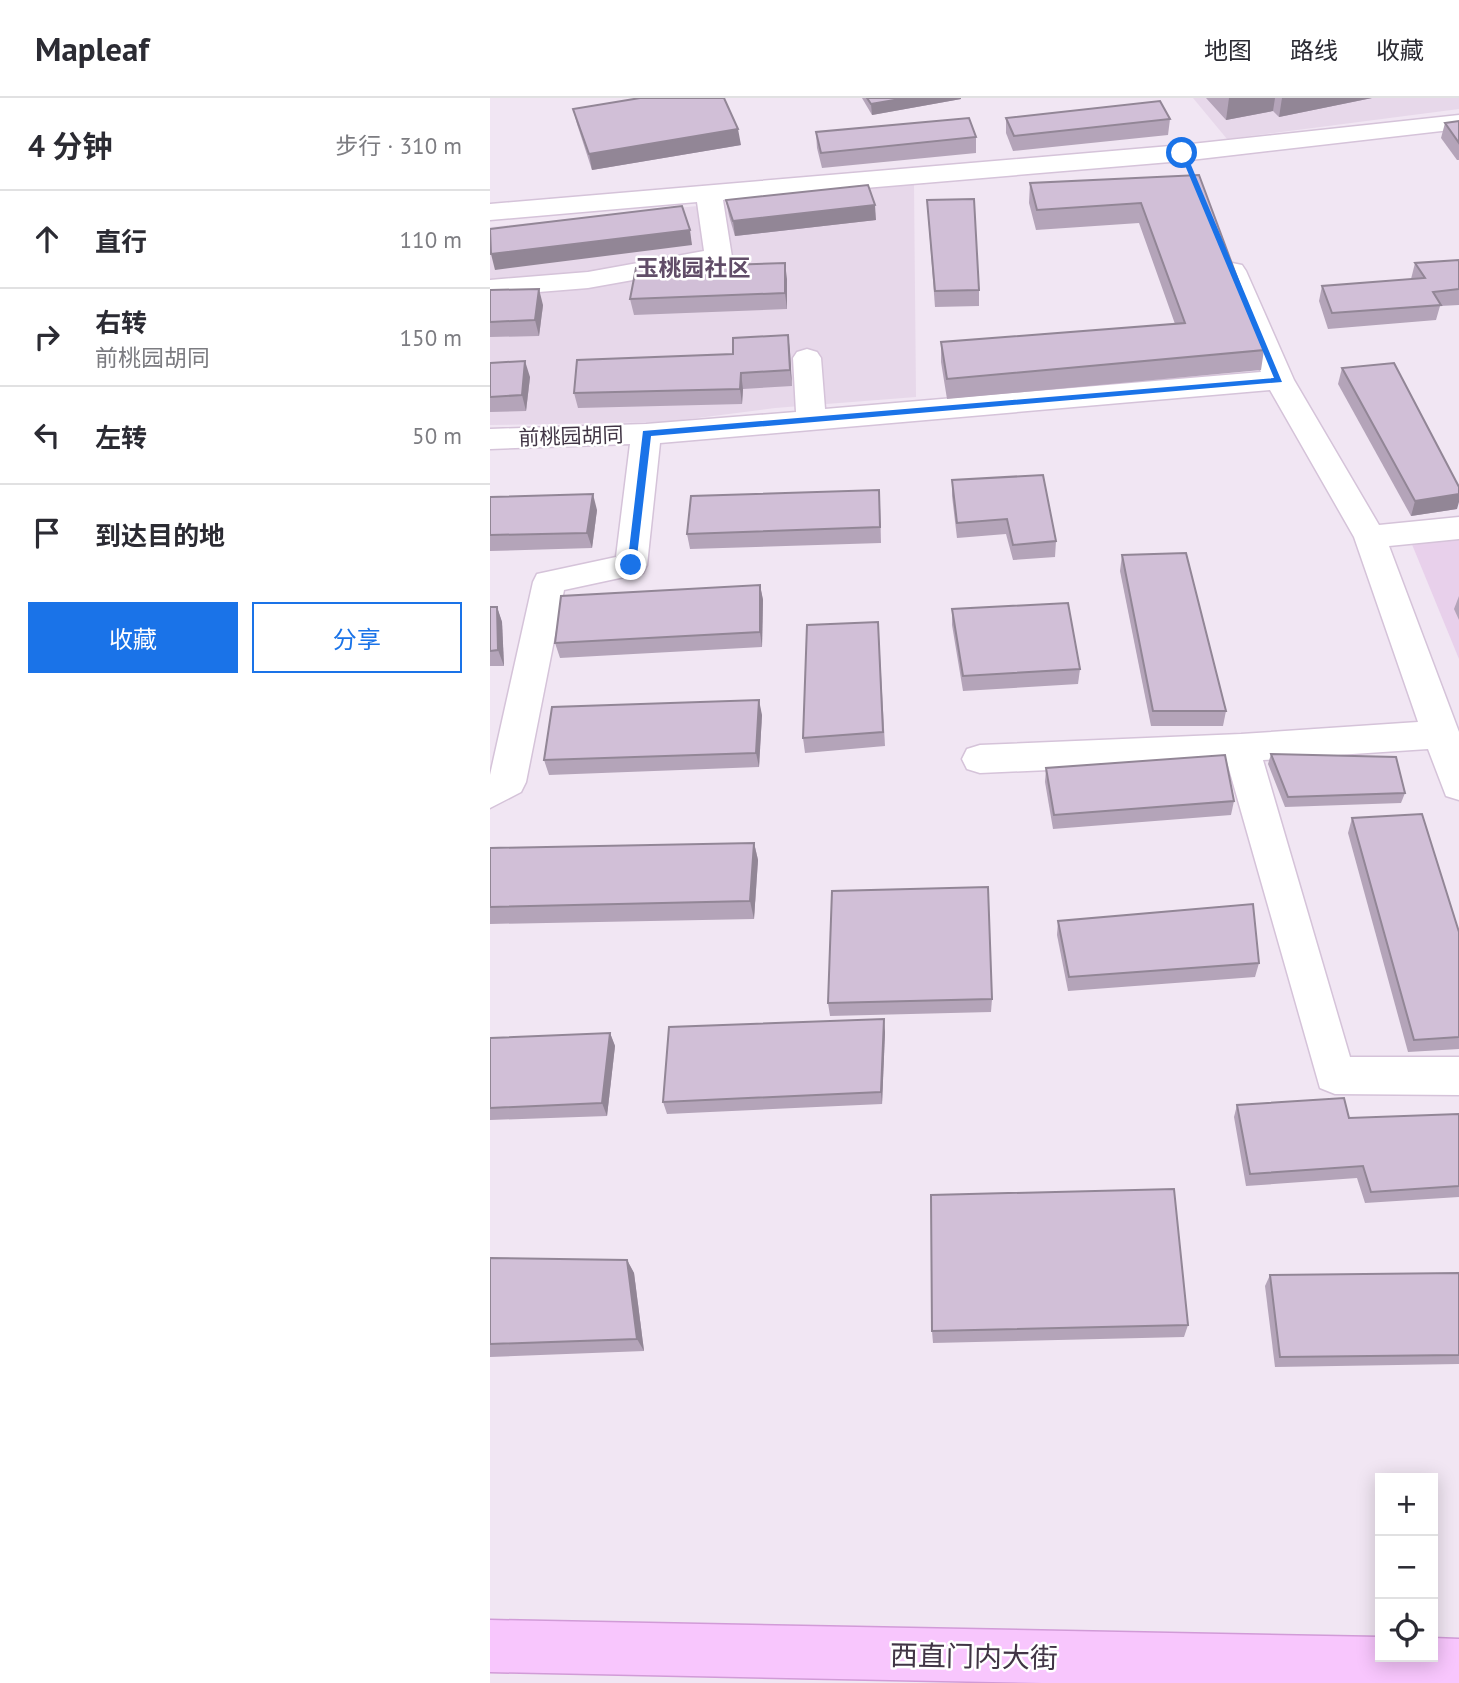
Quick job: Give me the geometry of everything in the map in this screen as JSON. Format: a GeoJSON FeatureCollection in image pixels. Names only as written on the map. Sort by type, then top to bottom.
{"type":"FeatureCollection","features":[{"type":"Feature","properties":{"kind":"main road","name":"西直门内大街"},"geometry":{"type":"LineString","coordinates":[[490,1646],[1459,1665]]}},
{"type":"Feature","properties":{"kind":"street"},"geometry":{"type":"LineString","coordinates":[[490,212],[709,192],[1187,165],[1459,122]]}},
{"type":"Feature","properties":{"kind":"street"},"geometry":{"type":"LineString","coordinates":[[490,288],[588,280],[718,257],[709,192]]}},
{"type":"Feature","properties":{"kind":"street"},"geometry":{"type":"LineString","coordinates":[[1220,241],[1279,380],[1370,537],[1459,786]]}},
{"type":"Feature","properties":{"kind":"street"},"geometry":{"type":"LineString","coordinates":[[807,358],[811,420]]}},
{"type":"Feature","properties":{"kind":"street","name":"前桃园胡同"},"geometry":{"type":"LineString","coordinates":[[490,439],[646,433],[1279,380]]}},
{"type":"Feature","properties":{"kind":"street"},"geometry":{"type":"LineString","coordinates":[[490,794],[508,782],[549,582],[631,565],[646,433]]}},
{"type":"Feature","properties":{"kind":"street"},"geometry":{"type":"LineString","coordinates":[[1370,537],[1459,528]]}},
{"type":"Feature","properties":{"kind":"street"},"geometry":{"type":"LineString","coordinates":[[980,759],[1241,748],[1442,734]]}},
{"type":"Feature","properties":{"kind":"street"},"geometry":{"type":"LineString","coordinates":[[1241,748],[1335,1075],[1459,1076]]}},
{"type":"Feature","properties":{"kind":"shaded area"},"geometry":{"type":"Polygon","coordinates":[[[1193,98],[1459,98],[1459,109],[1227,139],[1193,98]]]}},
{"type":"Feature","properties":{"kind":"shaded area"},"geometry":{"type":"Polygon","coordinates":[[[914,184],[916,397],[775,408],[666,422],[490,425],[490,227],[914,184]]]}},
{"type":"Feature","properties":{"kind":"shaded area"},"geometry":{"type":"Polygon","coordinates":[[[1459,537],[1459,659],[1411,542],[1459,537]]]}},
{"type":"Feature","properties":{"kind":"building"},"geometry":{"type":"Polygon","coordinates":[[[640,98],[724,98],[738,129],[589,154],[573,109],[640,98]]]}},
{"type":"Feature","properties":{"kind":"building"},"geometry":{"type":"Polygon","coordinates":[[[867,98],[906,98],[871,104],[867,98]]]}},
{"type":"Feature","properties":{"kind":"building"},"geometry":{"type":"Polygon","coordinates":[[[1160,101],[1170,119],[1014,136],[1006,118],[1160,101]]]}},
{"type":"Feature","properties":{"kind":"building"},"geometry":{"type":"Polygon","coordinates":[[[969,118],[976,137],[821,153],[816,132],[969,118]]]}},
{"type":"Feature","properties":{"kind":"building"},"geometry":{"type":"Polygon","coordinates":[[[1459,121],[1459,143],[1445,123],[1459,121]]]}},
{"type":"Feature","properties":{"kind":"building"},"geometry":{"type":"Polygon","coordinates":[[[1199,175],[1264,350],[947,379],[941,342],[1185,323],[1141,203],[1037,210],[1030,183],[1199,175]]]}},
{"type":"Feature","properties":{"kind":"building"},"geometry":{"type":"Polygon","coordinates":[[[868,185],[875,205],[733,221],[726,200],[868,185]]]}},
{"type":"Feature","properties":{"kind":"building"},"geometry":{"type":"Polygon","coordinates":[[[974,199],[979,290],[935,291],[927,200],[974,199]]]}},
{"type":"Feature","properties":{"kind":"building"},"geometry":{"type":"Polygon","coordinates":[[[682,206],[690,230],[491,254],[490,229],[682,206]]]}},
{"type":"Feature","properties":{"kind":"building"},"geometry":{"type":"Polygon","coordinates":[[[1459,260],[1459,289],[1433,292],[1441,305],[1332,313],[1322,286],[1425,278],[1415,263],[1459,260]]]}},
{"type":"Feature","properties":{"kind":"building"},"geometry":{"type":"Polygon","coordinates":[[[785,263],[785,293],[630,299],[636,268],[785,263]]]}},
{"type":"Feature","properties":{"kind":"building"},"geometry":{"type":"Polygon","coordinates":[[[539,289],[535,320],[490,322],[490,290],[539,289]]]}},
{"type":"Feature","properties":{"kind":"building"},"geometry":{"type":"Polygon","coordinates":[[[788,335],[790,370],[741,373],[740,389],[574,393],[577,360],[733,354],[733,338],[788,335]]]}},
{"type":"Feature","properties":{"kind":"building"},"geometry":{"type":"Polygon","coordinates":[[[525,361],[522,395],[490,397],[490,363],[525,361]]]}},
{"type":"Feature","properties":{"kind":"building"},"geometry":{"type":"Polygon","coordinates":[[[1394,363],[1459,487],[1459,494],[1415,501],[1342,368],[1394,363]]]}},
{"type":"Feature","properties":{"kind":"building"},"geometry":{"type":"Polygon","coordinates":[[[1043,475],[1056,541],[1013,545],[1007,519],[957,523],[952,480],[1043,475]]]}},
{"type":"Feature","properties":{"kind":"building"},"geometry":{"type":"Polygon","coordinates":[[[879,490],[880,527],[687,534],[691,496],[879,490]]]}},
{"type":"Feature","properties":{"kind":"building"},"geometry":{"type":"Polygon","coordinates":[[[593,494],[587,533],[490,535],[490,497],[593,494]]]}},
{"type":"Feature","properties":{"kind":"building"},"geometry":{"type":"Polygon","coordinates":[[[1186,553],[1226,711],[1153,711],[1122,555],[1186,553]]]}},
{"type":"Feature","properties":{"kind":"building"},"geometry":{"type":"Polygon","coordinates":[[[760,585],[760,632],[555,643],[561,596],[760,585]]]}},
{"type":"Feature","properties":{"kind":"building"},"geometry":{"type":"Polygon","coordinates":[[[1068,603],[1080,669],[963,676],[952,609],[1068,603]]]}},
{"type":"Feature","properties":{"kind":"building"},"geometry":{"type":"Polygon","coordinates":[[[490,607],[497,607],[498,650],[490,651],[490,607]]]}},
{"type":"Feature","properties":{"kind":"building"},"geometry":{"type":"Polygon","coordinates":[[[878,622],[883,732],[803,738],[807,625],[878,622]]]}},
{"type":"Feature","properties":{"kind":"building"},"geometry":{"type":"Polygon","coordinates":[[[759,700],[756,753],[544,760],[552,707],[759,700]]]}},
{"type":"Feature","properties":{"kind":"building"},"geometry":{"type":"Polygon","coordinates":[[[1271,754],[1396,757],[1405,793],[1288,797],[1271,754]]]}},
{"type":"Feature","properties":{"kind":"building"},"geometry":{"type":"Polygon","coordinates":[[[1225,755],[1234,801],[1054,815],[1046,768],[1225,755]]]}},
{"type":"Feature","properties":{"kind":"building"},"geometry":{"type":"Polygon","coordinates":[[[1422,814],[1459,932],[1459,1037],[1414,1040],[1352,818],[1422,814]]]}},
{"type":"Feature","properties":{"kind":"building"},"geometry":{"type":"Polygon","coordinates":[[[754,843],[750,901],[490,907],[490,848],[754,843]]]}},
{"type":"Feature","properties":{"kind":"building"},"geometry":{"type":"Polygon","coordinates":[[[988,887],[992,999],[828,1003],[832,891],[988,887]]]}},
{"type":"Feature","properties":{"kind":"building"},"geometry":{"type":"Polygon","coordinates":[[[1253,904],[1259,963],[1069,977],[1058,921],[1253,904]]]}},
{"type":"Feature","properties":{"kind":"building"},"geometry":{"type":"Polygon","coordinates":[[[884,1019],[881,1092],[663,1102],[669,1027],[884,1019]]]}},
{"type":"Feature","properties":{"kind":"building"},"geometry":{"type":"Polygon","coordinates":[[[610,1033],[602,1103],[490,1108],[490,1038],[610,1033]]]}},
{"type":"Feature","properties":{"kind":"building"},"geometry":{"type":"Polygon","coordinates":[[[1344,1098],[1349,1118],[1459,1114],[1459,1186],[1371,1192],[1363,1166],[1250,1174],[1237,1105],[1344,1098]]]}},
{"type":"Feature","properties":{"kind":"building"},"geometry":{"type":"Polygon","coordinates":[[[1174,1189],[1188,1325],[932,1331],[931,1195],[1174,1189]]]}},
{"type":"Feature","properties":{"kind":"building"},"geometry":{"type":"Polygon","coordinates":[[[490,1258],[627,1260],[637,1339],[490,1344],[490,1258]]]}},
{"type":"Feature","properties":{"kind":"building"},"geometry":{"type":"Polygon","coordinates":[[[1459,1273],[1459,1355],[1280,1357],[1270,1275],[1459,1273]]]}},
{"type":"Feature","properties":{"kind":"district","name":"玉桃园社区"},"geometry":{"type":"Point","coordinates":[693,267]}},
{"type":"Feature","properties":{"kind":"route"},"geometry":{"type":"LineString","coordinates":[[631,565],[646,433],[1279,380],[1182,153]]}}]}
